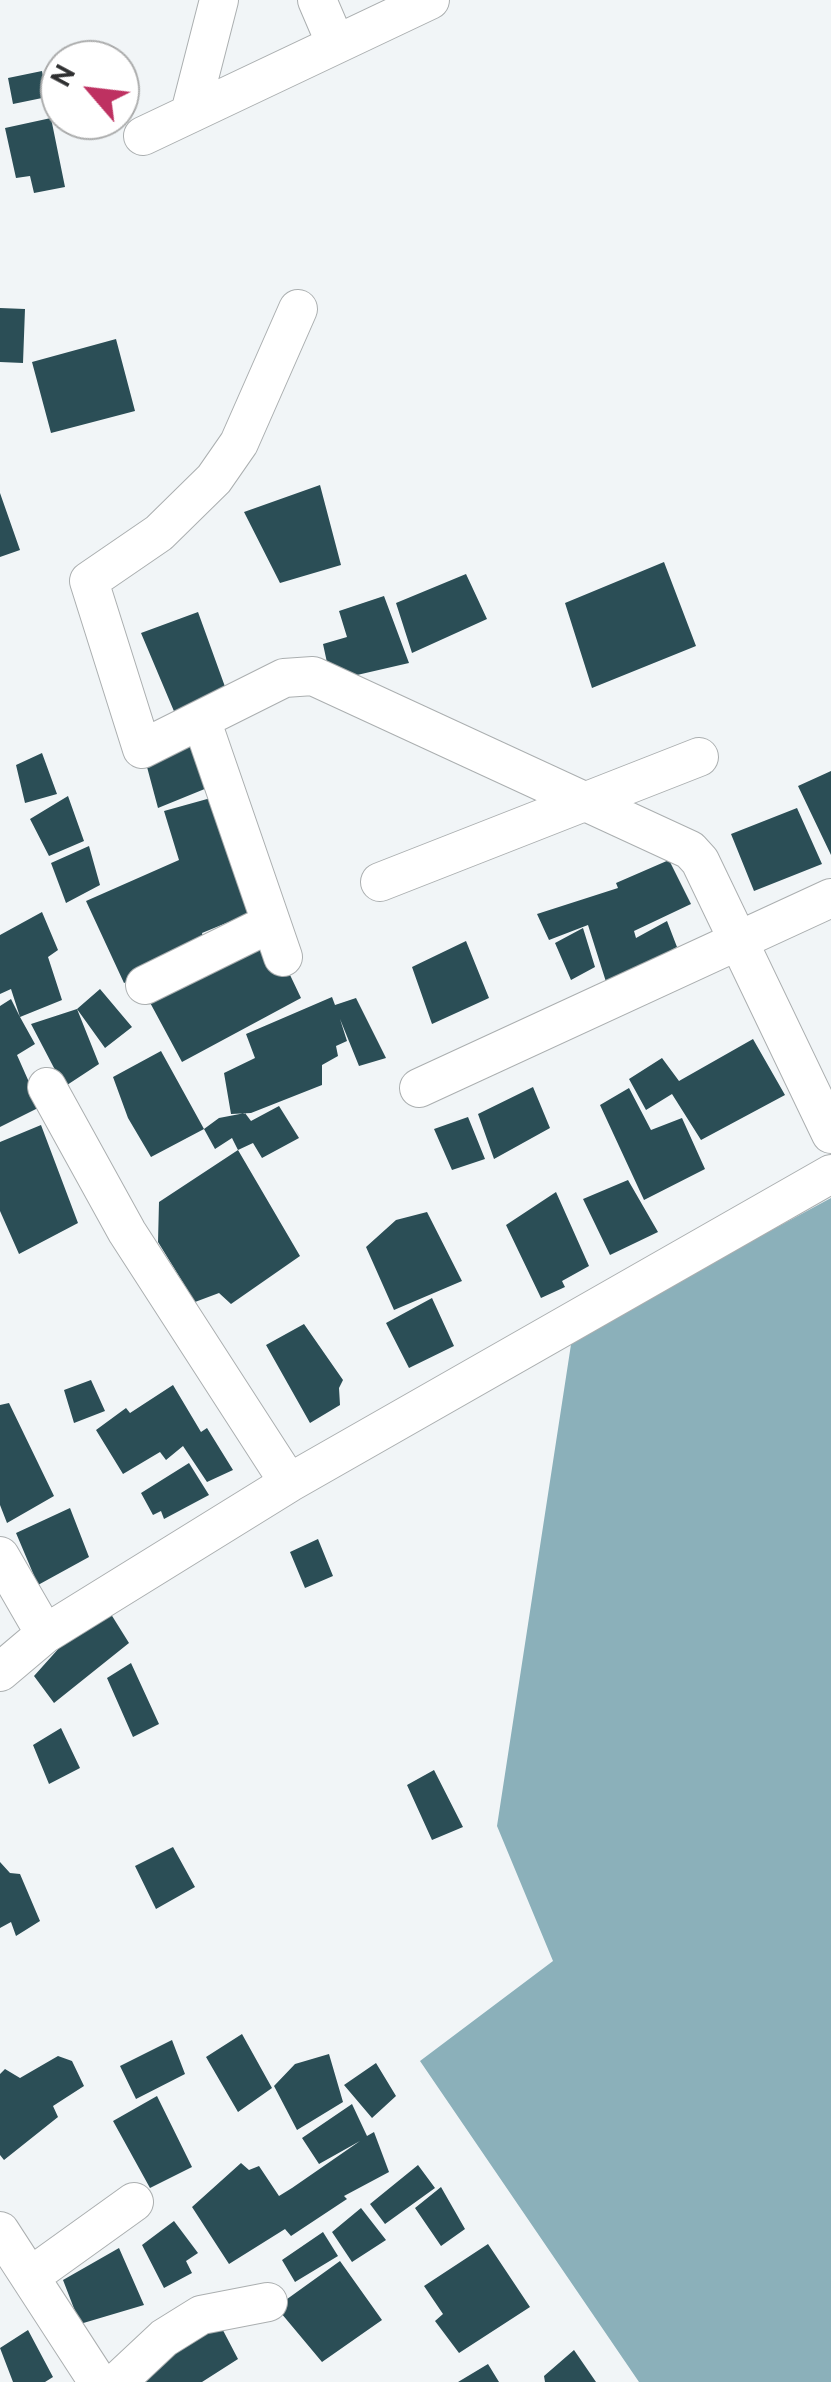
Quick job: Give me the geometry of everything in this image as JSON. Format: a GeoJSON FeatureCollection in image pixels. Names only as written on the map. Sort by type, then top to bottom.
{"type":"FeatureCollection","features":[{"type":"Feature","properties":{"kind":"street"},"geometry":{"type":"LineString","coordinates":[[190,113],[219,0]]}},
{"type":"Feature","properties":{"kind":"street"},"geometry":{"type":"LineString","coordinates":[[317,0],[335,42]]}},
{"type":"Feature","properties":{"kind":"street"},"geometry":{"type":"LineString","coordinates":[[143,136],[335,42],[383,9],[430,0]]}},
{"type":"Feature","properties":{"kind":"street"},"geometry":{"type":"LineString","coordinates":[[298,309],[246,429],[214,480],[158,533],[90,581],[142,749],[284,678],[314,676],[696,855],[831,1134]]}},
{"type":"Feature","properties":{"kind":"street"},"geometry":{"type":"LineString","coordinates":[[145,985],[277,940],[202,722]]}},
{"type":"Feature","properties":{"kind":"street"},"geometry":{"type":"LineString","coordinates":[[380,882],[699,756]]}},
{"type":"Feature","properties":{"kind":"street"},"geometry":{"type":"LineString","coordinates":[[419,1088],[831,898]]}},
{"type":"Feature","properties":{"kind":"street"},"geometry":{"type":"LineString","coordinates":[[47,1087],[127,1232],[289,1484]]}},
{"type":"Feature","properties":{"kind":"street"},"geometry":{"type":"LineString","coordinates":[[0,1672],[45,1634],[289,1484],[565,1322],[831,1174]]}},
{"type":"Feature","properties":{"kind":"street"},"geometry":{"type":"LineString","coordinates":[[0,1556],[45,1634]]}},
{"type":"Feature","properties":{"kind":"street"},"geometry":{"type":"LineString","coordinates":[[31,2276],[134,2202]]}},
{"type":"Feature","properties":{"kind":"street"},"geometry":{"type":"LineString","coordinates":[[0,2231],[98,2382]]}},
{"type":"Feature","properties":{"kind":"street"},"geometry":{"type":"LineString","coordinates":[[117,2382],[164,2338],[202,2315],[268,2302]]}},
{"type":"Feature","properties":{"kind":"water"},"geometry":{"type":"Polygon","coordinates":[[[831,1198],[831,2382],[639,2382],[420,2061],[553,1961],[497,1826],[572,1338],[831,1198]]]}},
{"type":"Feature","properties":{"kind":"building"},"geometry":{"type":"Polygon","coordinates":[[[40,71],[40,98],[13,104],[8,78],[40,71]]]}},
{"type":"Feature","properties":{"kind":"building"},"geometry":{"type":"Polygon","coordinates":[[[40,120],[40,140],[55,140],[65,187],[34,193],[30,176],[16,178],[5,128],[40,120]]]}},
{"type":"Feature","properties":{"kind":"building"},"geometry":{"type":"Polygon","coordinates":[[[0,308],[25,309],[23,363],[0,362],[0,308]]]}},
{"type":"Feature","properties":{"kind":"building"},"geometry":{"type":"Polygon","coordinates":[[[116,339],[135,411],[51,433],[32,362],[116,339]]]}},
{"type":"Feature","properties":{"kind":"building"},"geometry":{"type":"Polygon","coordinates":[[[320,485],[341,565],[280,583],[244,512],[320,485]]]}},
{"type":"Feature","properties":{"kind":"building"},"geometry":{"type":"Polygon","coordinates":[[[0,493],[20,550],[0,557],[0,493]]]}},
{"type":"Feature","properties":{"kind":"building"},"geometry":{"type":"Polygon","coordinates":[[[664,562],[696,646],[592,688],[565,603],[664,562]]]}},
{"type":"Feature","properties":{"kind":"building"},"geometry":{"type":"Polygon","coordinates":[[[466,574],[487,619],[412,653],[396,603],[466,574]]]}},
{"type":"Feature","properties":{"kind":"building"},"geometry":{"type":"Polygon","coordinates":[[[384,596],[409,663],[331,681],[323,644],[347,637],[339,611],[384,596]]]}},
{"type":"Feature","properties":{"kind":"building"},"geometry":{"type":"Polygon","coordinates":[[[198,612],[228,695],[176,716],[141,633],[198,612]]]}},
{"type":"Feature","properties":{"kind":"building"},"geometry":{"type":"Polygon","coordinates":[[[193,732],[212,786],[158,808],[143,752],[193,732]]]}},
{"type":"Feature","properties":{"kind":"building"},"geometry":{"type":"Polygon","coordinates":[[[42,753],[57,794],[25,803],[16,765],[42,753]]]}},
{"type":"Feature","properties":{"kind":"building"},"geometry":{"type":"Polygon","coordinates":[[[831,771],[831,855],[798,786],[831,771]]]}},
{"type":"Feature","properties":{"kind":"building"},"geometry":{"type":"Polygon","coordinates":[[[68,796],[84,841],[49,856],[30,819],[68,796]]]}},
{"type":"Feature","properties":{"kind":"building"},"geometry":{"type":"Polygon","coordinates":[[[218,796],[253,912],[202,933],[206,948],[124,983],[86,901],[179,860],[164,811],[218,796]]]}},
{"type":"Feature","properties":{"kind":"building"},"geometry":{"type":"Polygon","coordinates":[[[797,808],[822,864],[754,891],[731,834],[797,808]]]}},
{"type":"Feature","properties":{"kind":"building"},"geometry":{"type":"Polygon","coordinates":[[[89,846],[100,885],[66,903],[51,863],[89,846]]]}},
{"type":"Feature","properties":{"kind":"building"},"geometry":{"type":"Polygon","coordinates":[[[669,860],[691,904],[634,931],[636,938],[667,921],[677,947],[607,985],[588,925],[549,940],[537,914],[618,888],[616,883],[669,860]]]}},
{"type":"Feature","properties":{"kind":"building"},"geometry":{"type":"Polygon","coordinates":[[[42,912],[58,950],[48,957],[62,1000],[20,1017],[11,989],[0,994],[0,935],[42,912]]]}},
{"type":"Feature","properties":{"kind":"building"},"geometry":{"type":"Polygon","coordinates":[[[583,928],[595,967],[571,980],[555,943],[583,928]]]}},
{"type":"Feature","properties":{"kind":"building"},"geometry":{"type":"Polygon","coordinates":[[[271,935],[301,998],[182,1062],[147,997],[271,935]]]}},
{"type":"Feature","properties":{"kind":"building"},"geometry":{"type":"Polygon","coordinates":[[[466,941],[489,998],[432,1024],[412,967],[466,941]]]}},
{"type":"Feature","properties":{"kind":"building"},"geometry":{"type":"Polygon","coordinates":[[[100,989],[132,1027],[105,1048],[77,1009],[100,989]]]}},
{"type":"Feature","properties":{"kind":"building"},"geometry":{"type":"Polygon","coordinates":[[[332,997],[335,1005],[356,998],[386,1058],[359,1066],[340,1019],[347,1041],[336,1046],[338,1056],[322,1065],[322,1085],[251,1113],[231,1114],[224,1073],[255,1058],[246,1034],[332,997]]]}},
{"type":"Feature","properties":{"kind":"building"},"geometry":{"type":"Polygon","coordinates":[[[11,999],[35,1044],[17,1055],[40,1107],[0,1127],[0,1006],[11,999]]]}},
{"type":"Feature","properties":{"kind":"building"},"geometry":{"type":"Polygon","coordinates":[[[77,1009],[99,1064],[64,1087],[31,1024],[77,1009]]]}},
{"type":"Feature","properties":{"kind":"building"},"geometry":{"type":"Polygon","coordinates":[[[753,1039],[785,1095],[701,1140],[672,1094],[646,1110],[629,1079],[662,1058],[679,1081],[753,1039]]]}},
{"type":"Feature","properties":{"kind":"building"},"geometry":{"type":"Polygon","coordinates":[[[161,1051],[204,1129],[151,1157],[128,1118],[113,1077],[161,1051]]]}},
{"type":"Feature","properties":{"kind":"building"},"geometry":{"type":"Polygon","coordinates":[[[533,1087],[550,1128],[494,1159],[478,1114],[533,1087]]]}},
{"type":"Feature","properties":{"kind":"building"},"geometry":{"type":"Polygon","coordinates":[[[629,1088],[651,1130],[682,1118],[705,1169],[644,1200],[600,1105],[629,1088]]]}},
{"type":"Feature","properties":{"kind":"building"},"geometry":{"type":"Polygon","coordinates":[[[279,1106],[299,1138],[262,1158],[253,1143],[238,1150],[232,1138],[215,1149],[204,1129],[219,1118],[245,1113],[251,1121],[279,1106]]]}},
{"type":"Feature","properties":{"kind":"building"},"geometry":{"type":"Polygon","coordinates":[[[468,1117],[485,1159],[452,1170],[434,1129],[468,1117]]]}},
{"type":"Feature","properties":{"kind":"building"},"geometry":{"type":"Polygon","coordinates":[[[41,1125],[78,1223],[19,1254],[0,1211],[0,1142],[41,1125]]]}},
{"type":"Feature","properties":{"kind":"building"},"geometry":{"type":"Polygon","coordinates":[[[238,1150],[300,1256],[231,1304],[219,1293],[195,1302],[158,1242],[159,1202],[238,1150]]]}},
{"type":"Feature","properties":{"kind":"building"},"geometry":{"type":"Polygon","coordinates":[[[628,1180],[658,1232],[610,1255],[583,1199],[628,1180]]]}},
{"type":"Feature","properties":{"kind":"building"},"geometry":{"type":"Polygon","coordinates":[[[556,1192],[589,1266],[562,1281],[565,1287],[541,1298],[506,1225],[556,1192]]]}},
{"type":"Feature","properties":{"kind":"building"},"geometry":{"type":"Polygon","coordinates":[[[427,1212],[462,1281],[394,1310],[366,1247],[396,1220],[427,1212]]]}},
{"type":"Feature","properties":{"kind":"building"},"geometry":{"type":"Polygon","coordinates":[[[432,1298],[454,1346],[409,1368],[386,1323],[432,1298]]]}},
{"type":"Feature","properties":{"kind":"building"},"geometry":{"type":"Polygon","coordinates":[[[304,1324],[343,1380],[339,1388],[340,1405],[310,1423],[266,1345],[304,1324]]]}},
{"type":"Feature","properties":{"kind":"building"},"geometry":{"type":"Polygon","coordinates":[[[91,1380],[105,1411],[74,1423],[64,1390],[91,1380]]]}},
{"type":"Feature","properties":{"kind":"building"},"geometry":{"type":"Polygon","coordinates":[[[173,1385],[201,1432],[207,1428],[233,1470],[207,1482],[183,1446],[166,1460],[160,1452],[123,1474],[96,1430],[126,1408],[130,1413],[173,1385]]]}},
{"type":"Feature","properties":{"kind":"building"},"geometry":{"type":"Polygon","coordinates":[[[9,1403],[54,1496],[7,1523],[0,1505],[0,1405],[9,1403]]]}},
{"type":"Feature","properties":{"kind":"building"},"geometry":{"type":"Polygon","coordinates":[[[189,1463],[209,1495],[164,1519],[161,1511],[153,1515],[141,1493],[189,1463]]]}},
{"type":"Feature","properties":{"kind":"building"},"geometry":{"type":"Polygon","coordinates":[[[70,1508],[89,1557],[38,1585],[16,1533],[70,1508]]]}},
{"type":"Feature","properties":{"kind":"building"},"geometry":{"type":"Polygon","coordinates":[[[318,1539],[333,1576],[305,1588],[290,1552],[318,1539]]]}},
{"type":"Feature","properties":{"kind":"building"},"geometry":{"type":"Polygon","coordinates":[[[109,1611],[129,1643],[54,1703],[34,1676],[77,1628],[109,1611]]]}},
{"type":"Feature","properties":{"kind":"building"},"geometry":{"type":"Polygon","coordinates":[[[131,1663],[159,1724],[133,1737],[107,1678],[131,1663]]]}},
{"type":"Feature","properties":{"kind":"building"},"geometry":{"type":"Polygon","coordinates":[[[61,1728],[80,1768],[49,1784],[33,1745],[61,1728]]]}},
{"type":"Feature","properties":{"kind":"building"},"geometry":{"type":"Polygon","coordinates":[[[434,1770],[463,1827],[432,1840],[407,1785],[434,1770]]]}},
{"type":"Feature","properties":{"kind":"building"},"geometry":{"type":"Polygon","coordinates":[[[173,1847],[195,1887],[156,1909],[135,1866],[173,1847]]]}},
{"type":"Feature","properties":{"kind":"building"},"geometry":{"type":"Polygon","coordinates":[[[0,1862],[10,1873],[20,1874],[40,1921],[16,1936],[11,1922],[0,1928],[0,1862]]]}},
{"type":"Feature","properties":{"kind":"building"},"geometry":{"type":"Polygon","coordinates":[[[242,2034],[272,2088],[238,2112],[206,2057],[242,2034]]]}},
{"type":"Feature","properties":{"kind":"building"},"geometry":{"type":"Polygon","coordinates":[[[172,2040],[185,2074],[136,2099],[120,2066],[172,2040]]]}},
{"type":"Feature","properties":{"kind":"building"},"geometry":{"type":"Polygon","coordinates":[[[329,2054],[343,2102],[297,2130],[274,2086],[295,2064],[329,2054]]]}},
{"type":"Feature","properties":{"kind":"building"},"geometry":{"type":"Polygon","coordinates":[[[58,2056],[72,2061],[84,2086],[53,2106],[58,2117],[4,2160],[0,2155],[0,2074],[5,2069],[20,2078],[58,2056]]]}},
{"type":"Feature","properties":{"kind":"building"},"geometry":{"type":"Polygon","coordinates":[[[376,2063],[396,2096],[372,2118],[344,2085],[376,2063]]]}},
{"type":"Feature","properties":{"kind":"building"},"geometry":{"type":"Polygon","coordinates":[[[157,2096],[192,2167],[150,2188],[113,2121],[157,2096]]]}},
{"type":"Feature","properties":{"kind":"building"},"geometry":{"type":"Polygon","coordinates":[[[352,2104],[367,2136],[374,2132],[389,2172],[344,2196],[347,2199],[291,2236],[285,2229],[229,2264],[192,2207],[241,2163],[249,2170],[259,2166],[279,2196],[292,2188],[360,2141],[319,2164],[302,2138],[352,2104]]]}},
{"type":"Feature","properties":{"kind":"building"},"geometry":{"type":"Polygon","coordinates":[[[418,2165],[435,2188],[385,2224],[370,2204],[418,2165]]]}},
{"type":"Feature","properties":{"kind":"building"},"geometry":{"type":"Polygon","coordinates":[[[441,2187],[465,2229],[441,2246],[415,2208],[441,2187]]]}},
{"type":"Feature","properties":{"kind":"building"},"geometry":{"type":"Polygon","coordinates":[[[361,2208],[386,2240],[352,2262],[332,2232],[361,2208]]]}},
{"type":"Feature","properties":{"kind":"building"},"geometry":{"type":"Polygon","coordinates":[[[174,2221],[198,2253],[186,2261],[192,2273],[164,2288],[142,2245],[174,2221]]]}},
{"type":"Feature","properties":{"kind":"building"},"geometry":{"type":"Polygon","coordinates":[[[323,2232],[338,2256],[295,2282],[282,2260],[323,2232]]]}},
{"type":"Feature","properties":{"kind":"building"},"geometry":{"type":"Polygon","coordinates":[[[488,2244],[530,2307],[459,2353],[435,2321],[443,2314],[424,2286],[488,2244]]]}},
{"type":"Feature","properties":{"kind":"building"},"geometry":{"type":"Polygon","coordinates":[[[119,2248],[144,2305],[80,2324],[63,2280],[119,2248]]]}},
{"type":"Feature","properties":{"kind":"building"},"geometry":{"type":"Polygon","coordinates":[[[340,2261],[382,2320],[322,2362],[276,2307],[340,2261]]]}},
{"type":"Feature","properties":{"kind":"building"},"geometry":{"type":"Polygon","coordinates":[[[215,2315],[238,2359],[202,2382],[141,2382],[215,2315]]]}},
{"type":"Feature","properties":{"kind":"building"},"geometry":{"type":"Polygon","coordinates":[[[28,2330],[53,2377],[45,2382],[13,2382],[0,2348],[28,2330]]]}},
{"type":"Feature","properties":{"kind":"building"},"geometry":{"type":"Polygon","coordinates":[[[574,2350],[596,2382],[545,2382],[544,2376],[574,2350]]]}},
{"type":"Feature","properties":{"kind":"building"},"geometry":{"type":"Polygon","coordinates":[[[488,2364],[499,2382],[458,2382],[488,2364]]]}}]}
